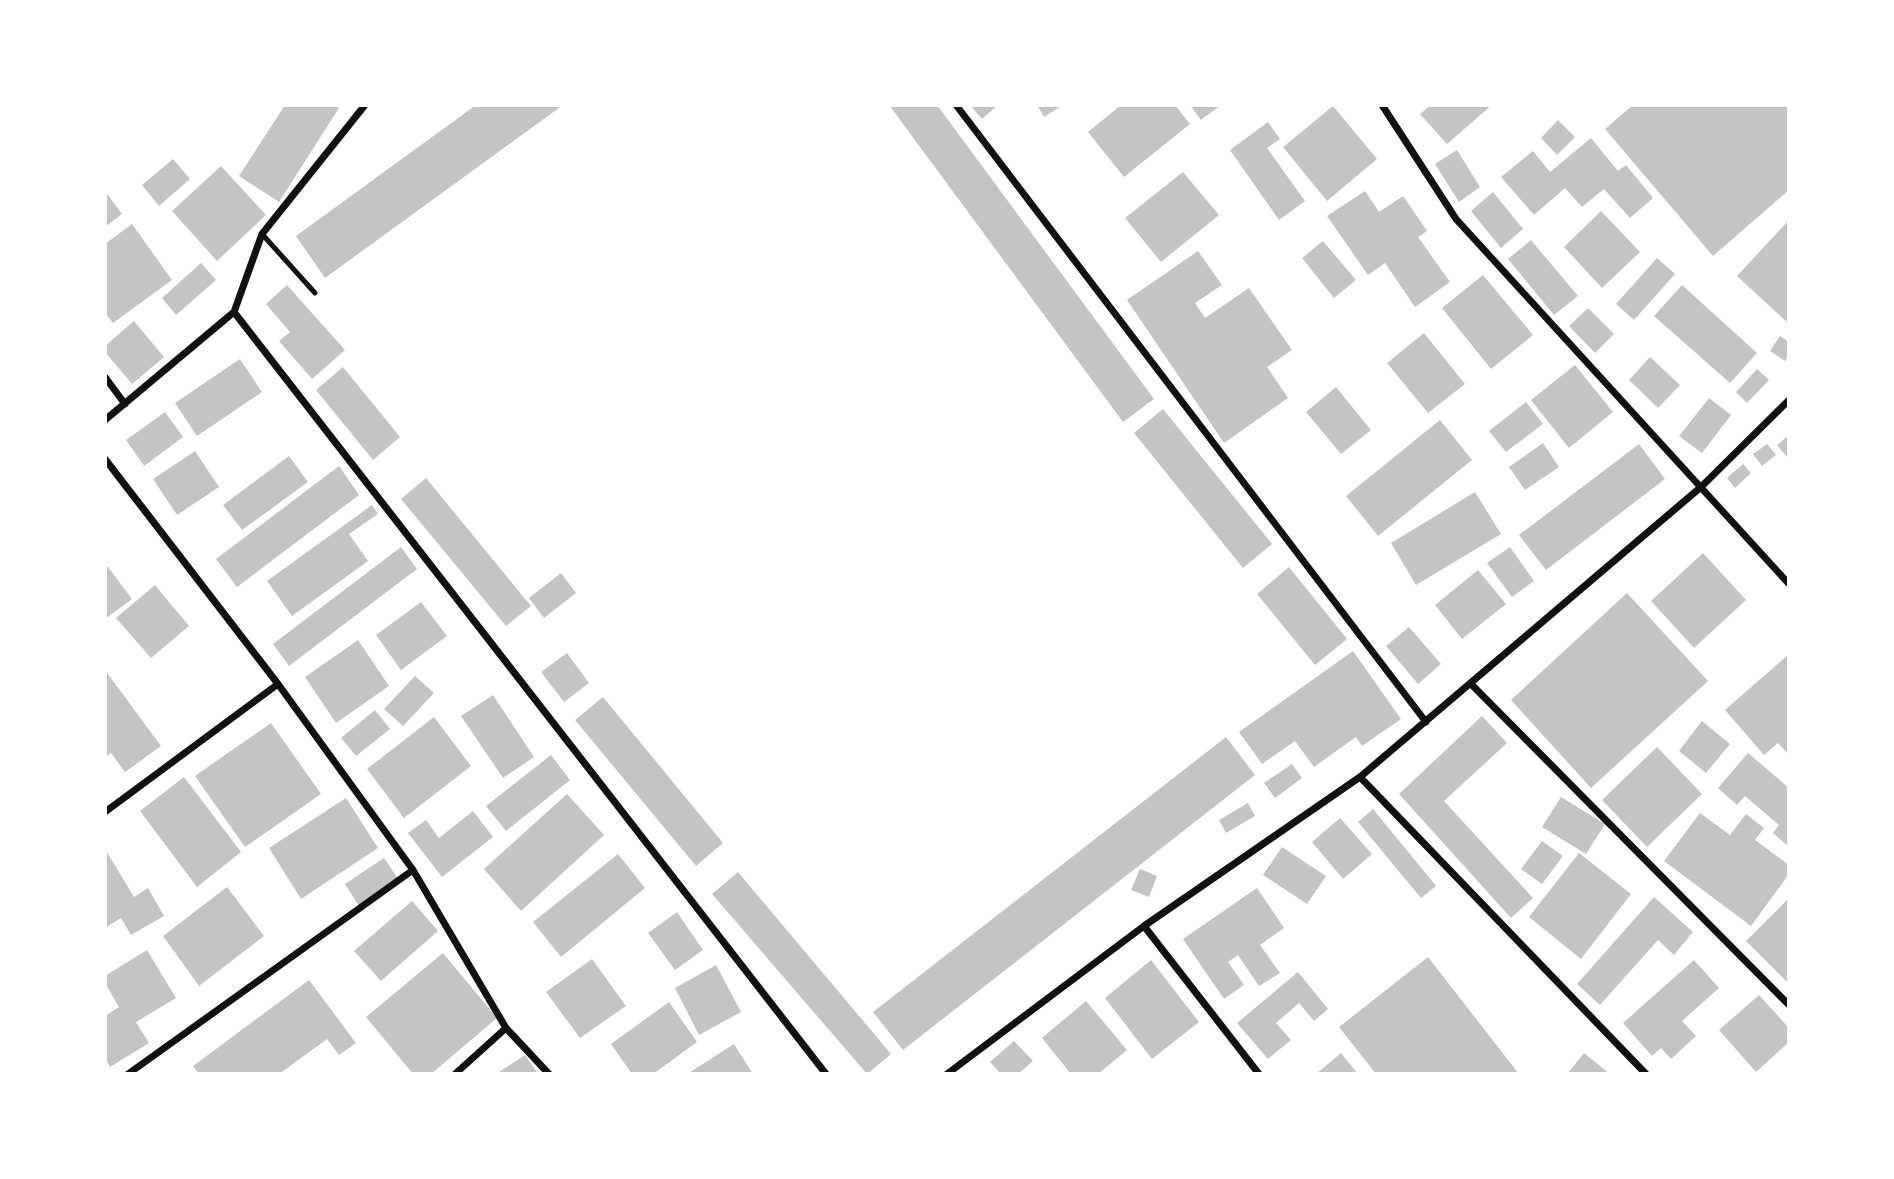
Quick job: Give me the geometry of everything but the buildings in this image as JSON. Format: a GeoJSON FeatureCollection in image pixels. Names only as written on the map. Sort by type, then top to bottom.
{"type":"FeatureCollection","features":[{"type":"Feature","properties":{"kind":"street"},"geometry":{"type":"LineString","coordinates":[[105,419],[234,312],[262,234],[365,105]]}},
{"type":"Feature","properties":{"kind":"street"},"geometry":{"type":"LineString","coordinates":[[956,105],[1426,722]]}},
{"type":"Feature","properties":{"kind":"street"},"geometry":{"type":"LineString","coordinates":[[1382,105],[1456,219],[1789,584]]}},
{"type":"Feature","properties":{"kind":"street"},"geometry":{"type":"LineString","coordinates":[[234,312],[826,1074]]}},
{"type":"Feature","properties":{"kind":"street"},"geometry":{"type":"LineString","coordinates":[[105,377],[125,404]]}},
{"type":"Feature","properties":{"kind":"street"},"geometry":{"type":"LineString","coordinates":[[947,1074],[1144,926],[1360,777],[1472,685],[1702,486],[1789,400]]}},
{"type":"Feature","properties":{"kind":"street"},"geometry":{"type":"LineString","coordinates":[[105,459],[278,684],[413,870],[506,1028],[549,1074]]}},
{"type":"Feature","properties":{"kind":"street"},"geometry":{"type":"LineString","coordinates":[[105,812],[278,684]]}},
{"type":"Feature","properties":{"kind":"street"},"geometry":{"type":"LineString","coordinates":[[1472,685],[1789,1005]]}},
{"type":"Feature","properties":{"kind":"street"},"geometry":{"type":"LineString","coordinates":[[1360,777],[1646,1074]]}},
{"type":"Feature","properties":{"kind":"street"},"geometry":{"type":"LineString","coordinates":[[128,1074],[413,870]]}},
{"type":"Feature","properties":{"kind":"street"},"geometry":{"type":"LineString","coordinates":[[1144,926],[1259,1074]]}},
{"type":"Feature","properties":{"kind":"street"},"geometry":{"type":"LineString","coordinates":[[455,1074],[506,1028]]}},
{"type":"Feature","properties":{"kind":"lane"},"geometry":{"type":"LineString","coordinates":[[262,234],[315,293]]}}]}
